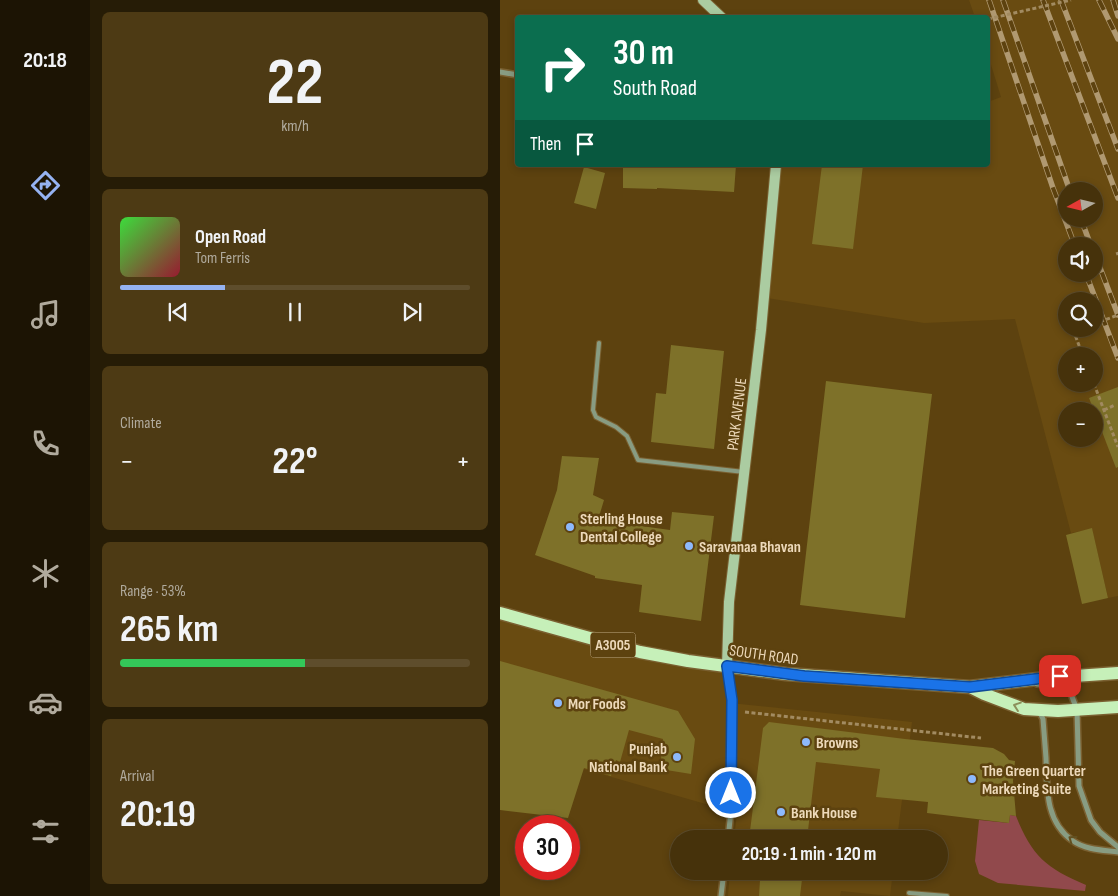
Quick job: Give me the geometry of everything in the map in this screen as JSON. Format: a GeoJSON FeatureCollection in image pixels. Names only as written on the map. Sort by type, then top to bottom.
{"type":"FeatureCollection","features":[{"type":"Feature","properties":{"kind":"main road","name":"SOUTH ROAD"},"geometry":{"type":"LineString","coordinates":[[500,613],[640,652],[804,676],[970,687],[1075,675],[1118,673]]}},
{"type":"Feature","properties":{"kind":"main road","name":"SOUTH ROAD"},"geometry":{"type":"LineString","coordinates":[[970,687],[1024,709],[1077,710],[1118,707]]}},
{"type":"Feature","properties":{"kind":"street"},"geometry":{"type":"LineString","coordinates":[[703,0],[719,15]]}},
{"type":"Feature","properties":{"kind":"street"},"geometry":{"type":"LineString","coordinates":[[500,72],[515,74]]}},
{"type":"Feature","properties":{"kind":"street","name":"PARK AVENUE"},"geometry":{"type":"LineString","coordinates":[[727,666],[729,602],[761,330],[776,167]]}},
{"type":"Feature","properties":{"kind":"street"},"geometry":{"type":"LineString","coordinates":[[727,666],[732,711],[731,811],[729,830]]}},
{"type":"Feature","properties":{"kind":"street"},"geometry":{"type":"LineString","coordinates":[[1016,681],[1061,687],[1071,694],[1077,710],[1079,786],[1091,820],[1100,832],[1118,847]]}},
{"type":"Feature","properties":{"kind":"street"},"geometry":{"type":"LineString","coordinates":[[1039,710],[1044,719],[1046,788],[1052,814],[1058,828],[1074,842],[1089,848],[1118,852]]}},
{"type":"Feature","properties":{"kind":"street"},"geometry":{"type":"LineString","coordinates":[[721,896],[723,880]]}},
{"type":"Feature","properties":{"kind":"lane"},"geometry":{"type":"LineString","coordinates":[[599,343],[593,410],[596,417],[616,427],[627,436],[638,460],[744,472]]}},
{"type":"Feature","properties":{"kind":"lane"},"geometry":{"type":"LineString","coordinates":[[909,893],[947,896]]}},
{"type":"Feature","properties":{"kind":"path"},"geometry":{"type":"LineString","coordinates":[[990,19],[1071,0]]}},
{"type":"Feature","properties":{"kind":"path"},"geometry":{"type":"LineString","coordinates":[[1103,321],[1118,315]]}},
{"type":"Feature","properties":{"kind":"path"},"geometry":{"type":"LineString","coordinates":[[1097,392],[1118,447]]}},
{"type":"Feature","properties":{"kind":"path"},"geometry":{"type":"LineString","coordinates":[[1104,410],[1115,405]]}},
{"type":"Feature","properties":{"kind":"path"},"geometry":{"type":"LineString","coordinates":[[732,711],[830,720],[981,738]]}},
{"type":"Feature","properties":{"kind":"shaded area"},"geometry":{"type":"Polygon","coordinates":[[[969,0],[1118,0],[1118,596],[1108,598],[1092,529],[1071,533],[1015,319],[924,323],[767,298],[779,167],[990,167],[990,101],[1001,97],[990,61],[990,15],[974,15],[969,0]]]}},
{"type":"Feature","properties":{"kind":"shaded area"},"geometry":{"type":"Polygon","coordinates":[[[500,614],[727,666],[730,703],[912,722],[898,830],[735,830],[737,813],[500,745],[500,614]]]}},
{"type":"Feature","properties":{"kind":"shaded area"},"geometry":{"type":"Polygon","coordinates":[[[1010,815],[1016,816],[1028,841],[1042,859],[1060,873],[1086,885],[1085,891],[998,883],[979,874],[975,861],[979,820],[1009,823],[1010,815]]]}},
{"type":"Feature","properties":{"kind":"shaded area"},"geometry":{"type":"Polygon","coordinates":[[[729,880],[892,880],[890,896],[841,891],[840,896],[728,896],[729,880]]]}},
{"type":"Feature","properties":{"kind":"building"},"geometry":{"type":"Polygon","coordinates":[[[584,167],[605,173],[596,209],[574,203],[584,167]]]}},
{"type":"Feature","properties":{"kind":"building"},"geometry":{"type":"Polygon","coordinates":[[[623,167],[736,167],[734,192],[623,188],[623,167]]]}},
{"type":"Feature","properties":{"kind":"building"},"geometry":{"type":"Polygon","coordinates":[[[822,167],[863,167],[853,249],[812,244],[822,167]]]}},
{"type":"Feature","properties":{"kind":"building"},"geometry":{"type":"Polygon","coordinates":[[[671,345],[724,351],[714,449],[651,442],[656,393],[666,394],[671,345]]]}},
{"type":"Feature","properties":{"kind":"building"},"geometry":{"type":"Polygon","coordinates":[[[826,381],[932,394],[905,618],[800,605],[826,381]]]}},
{"type":"Feature","properties":{"kind":"building"},"geometry":{"type":"Polygon","coordinates":[[[1118,387],[1118,467],[1116,468],[1103,434],[1103,402],[1091,402],[1089,398],[1118,387]]]}},
{"type":"Feature","properties":{"kind":"building"},"geometry":{"type":"Polygon","coordinates":[[[562,456],[599,458],[593,495],[604,500],[598,520],[670,530],[672,512],[714,516],[701,621],[639,612],[642,585],[595,578],[595,576],[535,555],[557,490],[562,456]]]}},
{"type":"Feature","properties":{"kind":"building"},"geometry":{"type":"Polygon","coordinates":[[[1092,528],[1108,598],[1082,604],[1066,535],[1092,528]]]}},
{"type":"Feature","properties":{"kind":"building"},"geometry":{"type":"Polygon","coordinates":[[[500,661],[678,711],[695,739],[691,774],[660,769],[663,739],[629,730],[620,762],[616,760],[611,776],[584,768],[569,815],[542,815],[500,810],[500,661]]]}},
{"type":"Feature","properties":{"kind":"building"},"geometry":{"type":"Polygon","coordinates":[[[769,722],[993,748],[1004,754],[1009,760],[1015,761],[1013,781],[1016,816],[1010,815],[1009,823],[927,813],[928,802],[876,797],[880,769],[816,762],[808,830],[750,830],[763,728],[769,722]]]}},
{"type":"Feature","properties":{"kind":"building"},"geometry":{"type":"Polygon","coordinates":[[[760,880],[802,880],[800,896],[759,896],[760,880]]]}},
{"type":"Feature","properties":{"kind":"railway"},"geometry":{"type":"LineString","coordinates":[[989,0],[1072,237]]}},
{"type":"Feature","properties":{"kind":"railway"},"geometry":{"type":"LineString","coordinates":[[1003,0],[1067,182]]}},
{"type":"Feature","properties":{"kind":"railway"},"geometry":{"type":"LineString","coordinates":[[1043,0],[1118,198]]}},
{"type":"Feature","properties":{"kind":"railway"},"geometry":{"type":"LineString","coordinates":[[1061,0],[1118,149]]}},
{"type":"Feature","properties":{"kind":"railway"},"geometry":{"type":"LineString","coordinates":[[1099,0],[1118,39]]}},
{"type":"Feature","properties":{"kind":"railway"},"geometry":{"type":"LineString","coordinates":[[1113,0],[1118,16]]}},
{"type":"Feature","properties":{"kind":"railway"},"geometry":{"type":"LineString","coordinates":[[1084,228],[1088,237]]}},
{"type":"Feature","properties":{"kind":"railway"},"geometry":{"type":"LineString","coordinates":[[1103,276],[1118,315]]}},
{"type":"Feature","properties":{"kind":"railway"},"geometry":{"type":"LineString","coordinates":[[1089,282],[1118,358]]}},
{"type":"Feature","properties":{"kind":"place","name":"Sterling House Dental College"},"geometry":{"type":"Point","coordinates":[570,527]}},
{"type":"Feature","properties":{"kind":"place","name":"Saravanaa Bhavan"},"geometry":{"type":"Point","coordinates":[689,546]}},
{"type":"Feature","properties":{"kind":"place","name":"Mor Foods"},"geometry":{"type":"Point","coordinates":[558,703]}},
{"type":"Feature","properties":{"kind":"place","name":"Browns"},"geometry":{"type":"Point","coordinates":[806,742]}},
{"type":"Feature","properties":{"kind":"place","name":"Punjab National Bank"},"geometry":{"type":"Point","coordinates":[677,757]}},
{"type":"Feature","properties":{"kind":"place","name":"The Green Quarter Marketing Suite"},"geometry":{"type":"Point","coordinates":[972,779]}},
{"type":"Feature","properties":{"kind":"place","name":"Bank House"},"geometry":{"type":"Point","coordinates":[781,812]}},
{"type":"Feature","properties":{"kind":"route"},"geometry":{"type":"LineString","coordinates":[[731,793],[732,700],[727,666],[804,676],[970,687],[1060,676]]}}]}
